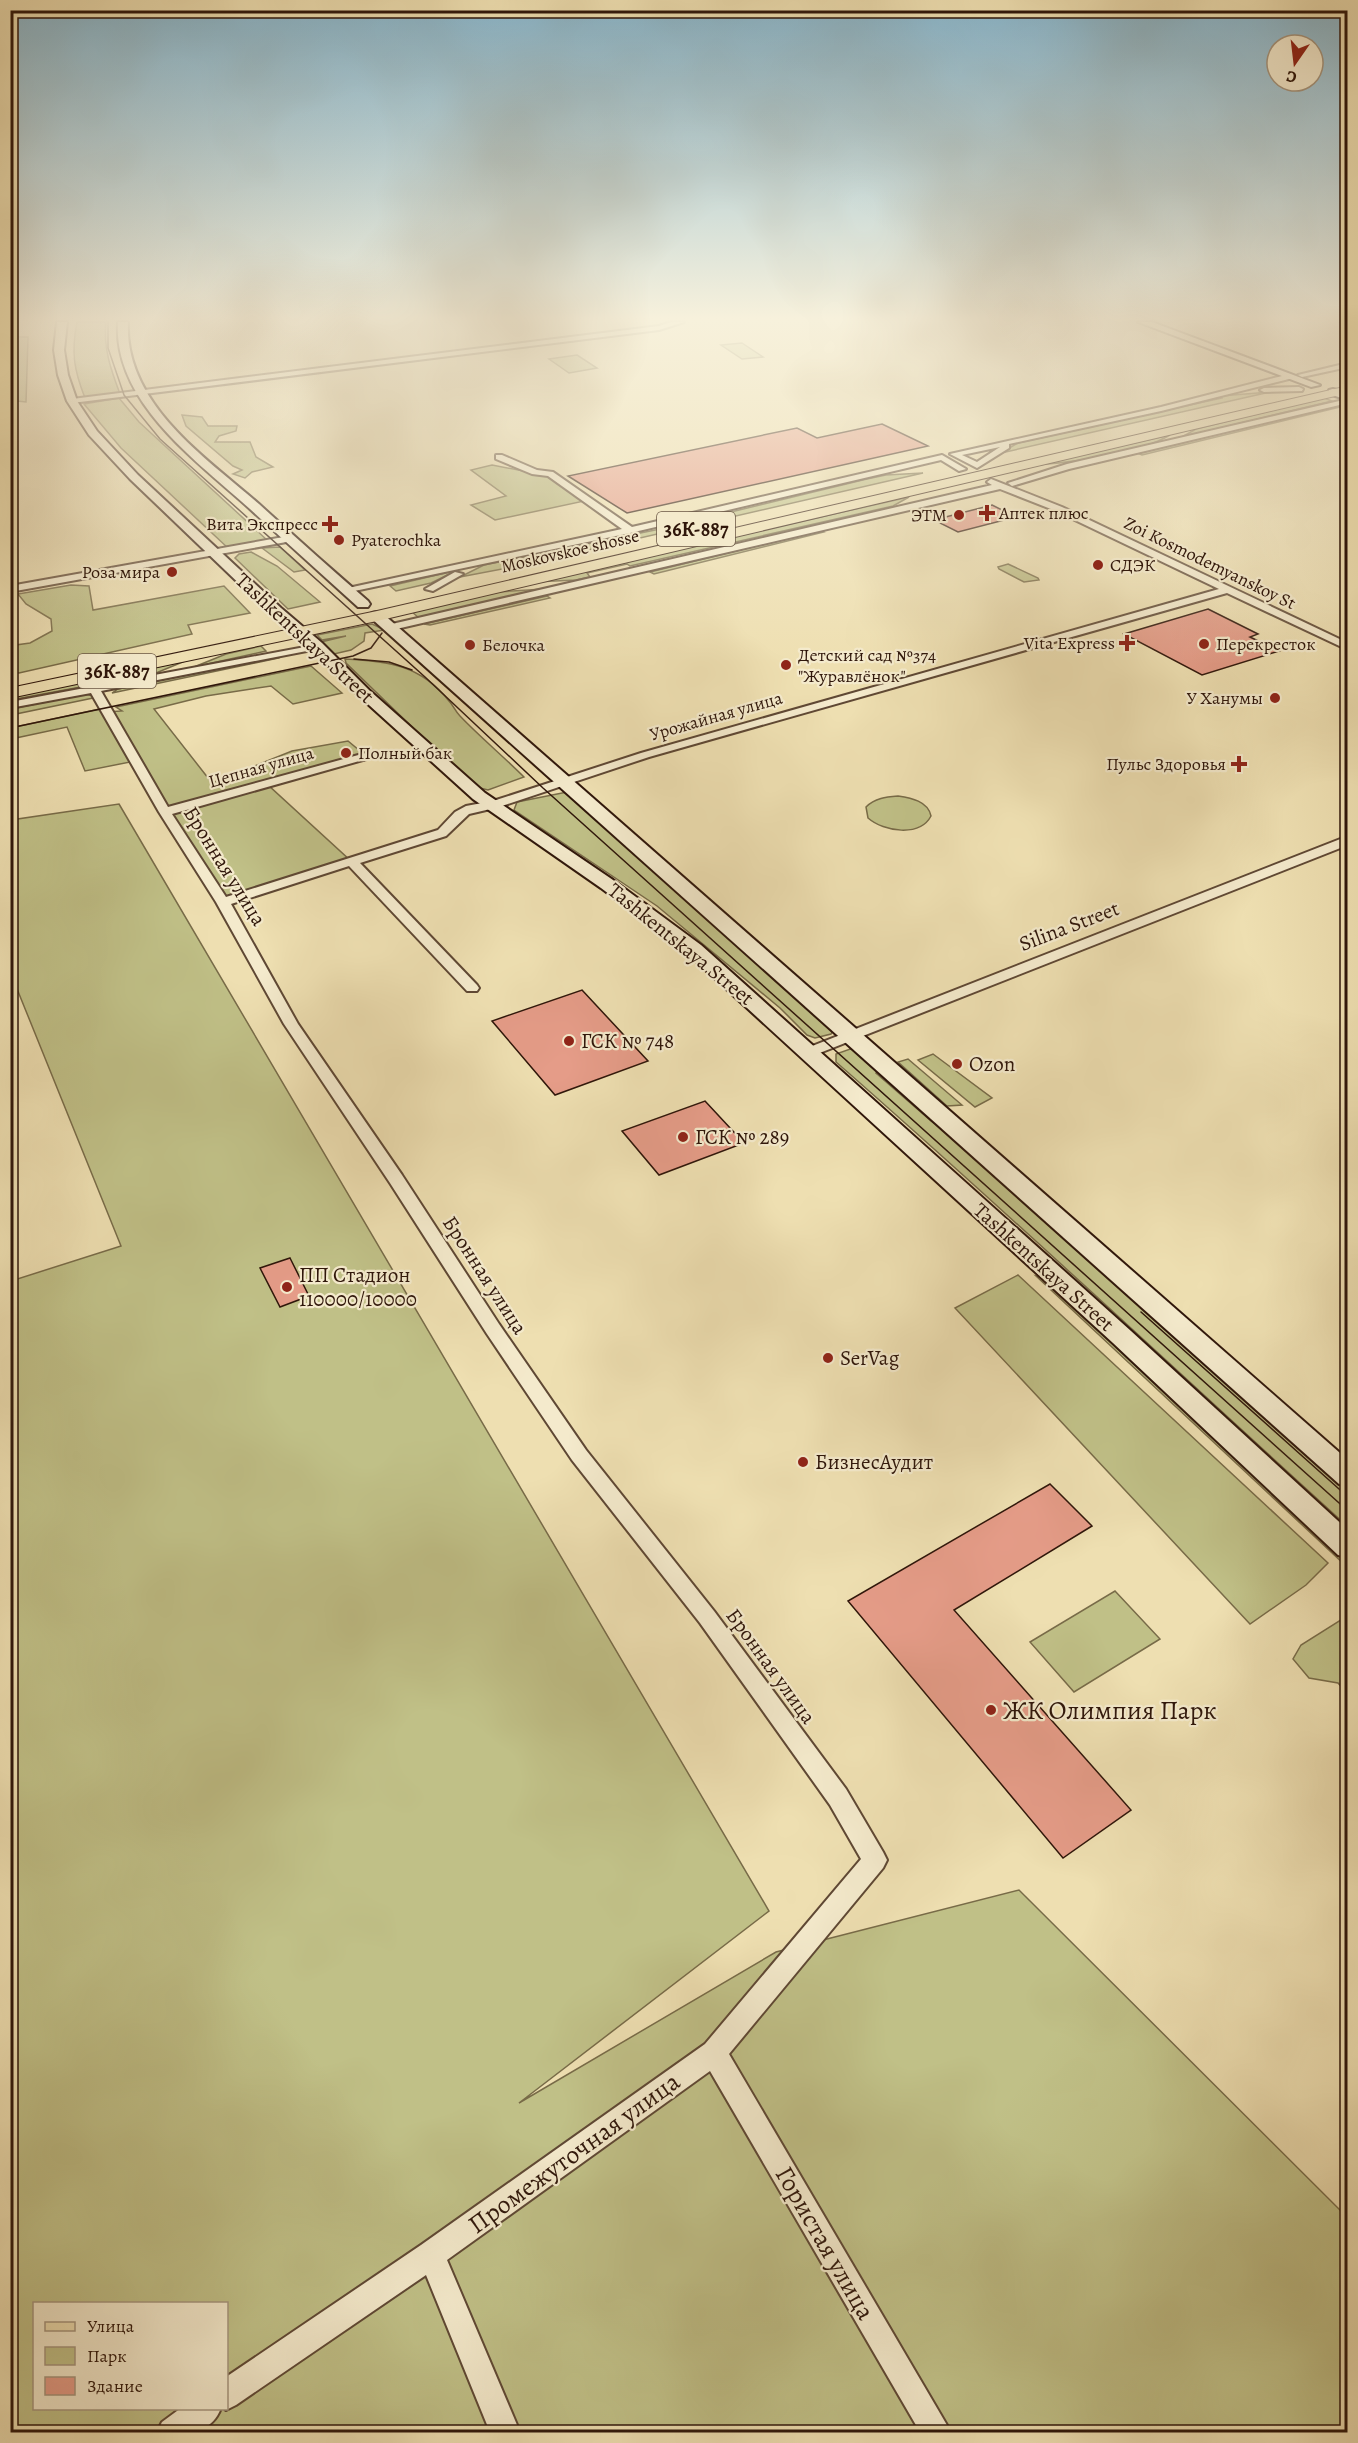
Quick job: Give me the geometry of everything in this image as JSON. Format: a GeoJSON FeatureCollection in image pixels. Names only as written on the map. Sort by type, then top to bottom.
{"type":"FeatureCollection","features":[{"type":"Feature","properties":{"kind":"main road","name":"Tashkentskaya Street"},"geometry":{"type":"LineString","coordinates":[[96,436],[215,553],[317,646],[364,693],[470,788],[694,949],[1122,1337],[1347,1547]]}},
{"type":"Feature","properties":{"kind":"main road","name":"Tashkentskaya Street"},"geometry":{"type":"LineString","coordinates":[[175,436],[1347,1476]]}},
{"type":"Feature","properties":{"kind":"main road","name":"Moskovskoe shosse"},"geometry":{"type":"LineString","coordinates":[[10,693],[377,616],[937,485],[977,470],[1112,436]]}},
{"type":"Feature","properties":{"kind":"main road","name":"Moskovskoe shosse"},"geometry":{"type":"LineString","coordinates":[[977,470],[997,471],[1147,436]]}},
{"type":"Feature","properties":{"kind":"main road","name":"Moskovskoe shosse"},"geometry":{"type":"LineString","coordinates":[[10,679],[363,604],[962,469]]}},
{"type":"Feature","properties":{"kind":"main road"},"geometry":{"type":"LineString","coordinates":[[962,469],[977,470]]}},
{"type":"Feature","properties":{"kind":"street"},"geometry":{"type":"LineString","coordinates":[[1037,436],[954,454],[1000,486],[1059,509]]}},
{"type":"Feature","properties":{"kind":"street"},"geometry":{"type":"LineString","coordinates":[[1167,443],[1177,436]]}},
{"type":"Feature","properties":{"kind":"street"},"geometry":{"type":"LineString","coordinates":[[1012,483],[1189,436]]}},
{"type":"Feature","properties":{"kind":"street"},"geometry":{"type":"LineString","coordinates":[[977,470],[1011,442]]}},
{"type":"Feature","properties":{"kind":"street"},"geometry":{"type":"LineString","coordinates":[[499,457],[535,472],[550,474],[630,530]]}},
{"type":"Feature","properties":{"kind":"street"},"geometry":{"type":"LineString","coordinates":[[348,591],[630,530],[942,457],[962,469]]}},
{"type":"Feature","properties":{"kind":"street"},"geometry":{"type":"LineString","coordinates":[[997,471],[1067,467]]}},
{"type":"Feature","properties":{"kind":"street"},"geometry":{"type":"LineString","coordinates":[[880,472],[962,469]]}},
{"type":"Feature","properties":{"kind":"street"},"geometry":{"type":"LineString","coordinates":[[997,471],[1012,483],[1043,498],[1059,509]]}},
{"type":"Feature","properties":{"kind":"street"},"geometry":{"type":"LineString","coordinates":[[893,509],[937,485]]}},
{"type":"Feature","properties":{"kind":"street"},"geometry":{"type":"LineString","coordinates":[[392,627],[1000,486]]}},
{"type":"Feature","properties":{"kind":"street","name":"Zoi Kosmodemyanskoy St"},"geometry":{"type":"LineString","coordinates":[[1059,509],[1347,647]]}},
{"type":"Feature","properties":{"kind":"street"},"geometry":{"type":"LineString","coordinates":[[10,590],[289,539]]}},
{"type":"Feature","properties":{"kind":"street"},"geometry":{"type":"LineString","coordinates":[[430,589],[478,564]]}},
{"type":"Feature","properties":{"kind":"street"},"geometry":{"type":"LineString","coordinates":[[486,590],[574,585]]}},
{"type":"Feature","properties":{"kind":"street","name":"Урожайная улица"},"geometry":{"type":"LineString","coordinates":[[495,804],[563,781],[812,707],[1226,590]]}},
{"type":"Feature","properties":{"kind":"street"},"geometry":{"type":"LineString","coordinates":[[10,705],[317,646]]}},
{"type":"Feature","properties":{"kind":"street"},"geometry":{"type":"LineString","coordinates":[[164,676],[223,649]]}},
{"type":"Feature","properties":{"kind":"street","name":"Бронная улица"},"geometry":{"type":"LineString","coordinates":[[95,689],[165,812],[223,902],[291,1024],[526,1377],[579,1455],[721,1636],[838,1797],[876,1860]]}},
{"type":"Feature","properties":{"kind":"street","name":"Цепная улица"},"geometry":{"type":"LineString","coordinates":[[165,812],[366,756]]}},
{"type":"Feature","properties":{"kind":"street"},"geometry":{"type":"LineString","coordinates":[[223,902],[442,833],[457,814],[471,807],[495,804]]}},
{"type":"Feature","properties":{"kind":"street","name":"Silina Street"},"geometry":{"type":"LineString","coordinates":[[807,1053],[1347,840]]}},
{"type":"Feature","properties":{"kind":"street"},"geometry":{"type":"LineString","coordinates":[[352,862],[472,988]]}},
{"type":"Feature","properties":{"kind":"street","name":"Промежуточная улица"},"geometry":{"type":"LineString","coordinates":[[228,2394],[431,2255],[714,2053],[876,1860]]}},
{"type":"Feature","properties":{"kind":"street","name":"Гористая улица"},"geometry":{"type":"LineString","coordinates":[[714,2053],[936,2433]]}},
{"type":"Feature","properties":{"kind":"street"},"geometry":{"type":"LineString","coordinates":[[431,2255],[504,2433]]}},
{"type":"Feature","properties":{"kind":"street"},"geometry":{"type":"LineString","coordinates":[[172,2433],[206,2410]]}},
{"type":"Feature","properties":{"kind":"green space"},"geometry":{"type":"Polygon","coordinates":[[[111,436],[154,436],[267,540],[229,549],[111,436]]]}},
{"type":"Feature","properties":{"kind":"green space"},"geometry":{"type":"Polygon","coordinates":[[[198,436],[219,436],[215,442],[250,442],[256,457],[273,467],[252,472],[245,478],[233,474],[242,470],[233,466],[198,436]]]}},
{"type":"Feature","properties":{"kind":"green space"},"geometry":{"type":"Polygon","coordinates":[[[1050,436],[1076,436],[1001,453],[1018,443],[1050,436]]]}},
{"type":"Feature","properties":{"kind":"green space"},"geometry":{"type":"Polygon","coordinates":[[[1168,436],[1140,448],[1123,452],[1036,465],[1168,436]]]}},
{"type":"Feature","properties":{"kind":"green space"},"geometry":{"type":"Polygon","coordinates":[[[1207,436],[1220,436],[1142,455],[1137,453],[1207,436]]]}},
{"type":"Feature","properties":{"kind":"green space"},"geometry":{"type":"Polygon","coordinates":[[[492,465],[555,477],[589,500],[495,520],[471,505],[506,496],[471,470],[492,465]]]}},
{"type":"Feature","properties":{"kind":"green space"},"geometry":{"type":"Polygon","coordinates":[[[923,473],[518,566],[460,577],[484,565],[665,528],[886,475],[923,473]]]}},
{"type":"Feature","properties":{"kind":"green space"},"geometry":{"type":"Polygon","coordinates":[[[909,497],[893,506],[630,566],[627,564],[587,573],[590,577],[534,582],[909,497]]]}},
{"type":"Feature","properties":{"kind":"green space"},"geometry":{"type":"Polygon","coordinates":[[[821,530],[824,532],[654,574],[650,572],[821,530]]]}},
{"type":"Feature","properties":{"kind":"green space"},"geometry":{"type":"Polygon","coordinates":[[[280,547],[305,570],[294,572],[262,548],[280,547]]]}},
{"type":"Feature","properties":{"kind":"green space"},"geometry":{"type":"Polygon","coordinates":[[[251,552],[277,566],[320,602],[288,609],[235,558],[239,554],[251,552]]]}},
{"type":"Feature","properties":{"kind":"green space"},"geometry":{"type":"Polygon","coordinates":[[[1008,564],[1039,580],[1024,582],[998,567],[1008,564]]]}},
{"type":"Feature","properties":{"kind":"green space"},"geometry":{"type":"Polygon","coordinates":[[[458,570],[431,583],[396,591],[390,586],[458,570]]]}},
{"type":"Feature","properties":{"kind":"green space"},"geometry":{"type":"Polygon","coordinates":[[[71,585],[89,586],[93,610],[224,586],[250,613],[188,625],[192,634],[19,673],[11,672],[11,653],[15,651],[16,645],[30,643],[52,631],[51,619],[26,604],[18,594],[71,585]]]}},
{"type":"Feature","properties":{"kind":"green space"},"geometry":{"type":"Polygon","coordinates":[[[544,589],[419,618],[412,612],[498,592],[544,589]]]}},
{"type":"Feature","properties":{"kind":"green space"},"geometry":{"type":"Polygon","coordinates":[[[547,596],[550,598],[430,625],[424,624],[547,596]]]}},
{"type":"Feature","properties":{"kind":"green space"},"geometry":{"type":"Polygon","coordinates":[[[372,624],[385,630],[365,633],[364,641],[351,650],[334,654],[321,642],[346,636],[322,640],[317,635],[372,624]]]}},
{"type":"Feature","properties":{"kind":"green space"},"geometry":{"type":"Polygon","coordinates":[[[261,646],[266,651],[194,667],[226,654],[261,646]]]}},
{"type":"Feature","properties":{"kind":"green space"},"geometry":{"type":"Polygon","coordinates":[[[279,655],[279,658],[112,693],[118,689],[279,655]]]}},
{"type":"Feature","properties":{"kind":"green space"},"geometry":{"type":"Polygon","coordinates":[[[345,659],[375,661],[415,672],[438,689],[458,714],[524,777],[488,790],[480,788],[439,753],[346,663],[345,659]]]}},
{"type":"Feature","properties":{"kind":"green space"},"geometry":{"type":"Polygon","coordinates":[[[185,661],[156,673],[11,700],[10,697],[185,661]]]}},
{"type":"Feature","properties":{"kind":"green space"},"geometry":{"type":"Polygon","coordinates":[[[311,666],[342,693],[293,704],[271,686],[206,696],[154,709],[212,783],[292,751],[348,741],[366,756],[267,784],[352,862],[223,902],[135,761],[85,771],[67,727],[11,739],[10,728],[104,708],[106,712],[122,711],[116,707],[311,666]]]}},
{"type":"Feature","properties":{"kind":"green space"},"geometry":{"type":"Polygon","coordinates":[[[85,694],[98,697],[11,715],[11,709],[85,694]]]}},
{"type":"Feature","properties":{"kind":"green space"},"geometry":{"type":"Polygon","coordinates":[[[567,792],[835,1027],[831,1034],[815,1038],[807,1035],[780,1008],[657,906],[514,810],[517,802],[567,792]]]}},
{"type":"Feature","properties":{"kind":"green space"},"geometry":{"type":"Polygon","coordinates":[[[898,796],[923,804],[931,816],[926,823],[910,830],[901,830],[883,827],[868,818],[866,807],[869,804],[881,798],[898,796]]]}},
{"type":"Feature","properties":{"kind":"green space"},"geometry":{"type":"Polygon","coordinates":[[[119,804],[769,1911],[519,2103],[776,1952],[1019,1890],[1347,2217],[1347,2432],[11,2432],[11,1281],[121,1246],[11,974],[11,820],[119,804]]]}},
{"type":"Feature","properties":{"kind":"green space"},"geometry":{"type":"Polygon","coordinates":[[[853,1048],[879,1071],[876,1073],[931,1121],[967,1144],[1347,1487],[1347,1526],[836,1062],[836,1054],[853,1048]]]}},
{"type":"Feature","properties":{"kind":"green space"},"geometry":{"type":"Polygon","coordinates":[[[933,1054],[992,1098],[975,1107],[918,1060],[933,1054]]]}},
{"type":"Feature","properties":{"kind":"green space"},"geometry":{"type":"Polygon","coordinates":[[[908,1059],[962,1105],[947,1106],[898,1062],[908,1059]]]}},
{"type":"Feature","properties":{"kind":"green space"},"geometry":{"type":"Polygon","coordinates":[[[1018,1275],[1328,1563],[1306,1585],[1250,1624],[955,1308],[1018,1275]]]}},
{"type":"Feature","properties":{"kind":"green space"},"geometry":{"type":"Polygon","coordinates":[[[1036,1276],[1052,1280],[1347,1555],[1345,1565],[1036,1276]]]}},
{"type":"Feature","properties":{"kind":"green space"},"geometry":{"type":"Polygon","coordinates":[[[1115,1591],[1160,1639],[1074,1692],[1030,1642],[1115,1591]]]}},
{"type":"Feature","properties":{"kind":"green space"},"geometry":{"type":"Polygon","coordinates":[[[1347,1616],[1347,1693],[1338,1683],[1309,1678],[1293,1659],[1301,1645],[1347,1616]]]}},
{"type":"Feature","properties":{"kind":"building"},"geometry":{"type":"Polygon","coordinates":[[[759,436],[813,436],[817,438],[907,436],[928,446],[627,513],[568,476],[759,436]]]}},
{"type":"Feature","properties":{"kind":"building"},"geometry":{"type":"Polygon","coordinates":[[[992,505],[1016,517],[958,532],[934,520],[992,505]]]}},
{"type":"Feature","properties":{"kind":"building","name":"Перекресток"},"geometry":{"type":"Polygon","coordinates":[[[1208,609],[1258,634],[1250,637],[1279,651],[1202,675],[1124,634],[1208,609]]]}},
{"type":"Feature","properties":{"kind":"building","name":"ГСК № 748"},"geometry":{"type":"Polygon","coordinates":[[[582,990],[648,1061],[555,1095],[492,1021],[582,990]]]}},
{"type":"Feature","properties":{"kind":"building","name":"ГСК № 289"},"geometry":{"type":"Polygon","coordinates":[[[705,1101],[744,1143],[659,1175],[622,1131],[705,1101]]]}},
{"type":"Feature","properties":{"kind":"building","name":"ПП Стадион 110000/10000"},"geometry":{"type":"Polygon","coordinates":[[[290,1258],[309,1296],[280,1307],[260,1268],[290,1258]]]}},
{"type":"Feature","properties":{"kind":"building","name":"ЖК Олимпия Парк"},"geometry":{"type":"Polygon","coordinates":[[[1050,1484],[1092,1526],[954,1610],[1131,1810],[1063,1858],[848,1601],[1050,1484]]]}},
{"type":"Feature","properties":{"kind":"tram line"},"geometry":{"type":"LineString","coordinates":[[158,436],[380,636]]}},
{"type":"Feature","properties":{"kind":"tram line"},"geometry":{"type":"LineString","coordinates":[[380,636],[382,633]]}},
{"type":"Feature","properties":{"kind":"tram line"},"geometry":{"type":"LineString","coordinates":[[10,728],[353,656],[371,648],[380,636]]}},
{"type":"Feature","properties":{"kind":"tram line"},"geometry":{"type":"LineString","coordinates":[[380,636],[543,788],[1348,1511]]}},
{"type":"Feature","properties":{"kind":"tram line"},"geometry":{"type":"LineString","coordinates":[[354,659],[389,662],[412,670]]}},
{"type":"Feature","properties":{"kind":"tram line"},"geometry":{"type":"LineString","coordinates":[[1141,1312],[1348,1497]]}},
{"type":"Feature","properties":{"kind":"place","name":"Аптек плюс"},"geometry":{"type":"Point","coordinates":[987,513]}},
{"type":"Feature","properties":{"kind":"place","name":"ЭТМ"},"geometry":{"type":"Point","coordinates":[959,515]}},
{"type":"Feature","properties":{"kind":"place","name":"Вита Экспресс"},"geometry":{"type":"Point","coordinates":[330,524]}},
{"type":"Feature","properties":{"kind":"place","name":"Pyaterochka"},"geometry":{"type":"Point","coordinates":[339,540]}},
{"type":"Feature","properties":{"kind":"place","name":"СДЭК"},"geometry":{"type":"Point","coordinates":[1098,565]}},
{"type":"Feature","properties":{"kind":"place","name":"Роза мира"},"geometry":{"type":"Point","coordinates":[172,572]}},
{"type":"Feature","properties":{"kind":"place","name":"Vita Express"},"geometry":{"type":"Point","coordinates":[1127,643]}},
{"type":"Feature","properties":{"kind":"place","name":"Перекресток"},"geometry":{"type":"Point","coordinates":[1204,644]}},
{"type":"Feature","properties":{"kind":"place","name":"Белочка"},"geometry":{"type":"Point","coordinates":[470,645]}},
{"type":"Feature","properties":{"kind":"place","name":"Детский сад №374 \"Журавлёнок\""},"geometry":{"type":"Point","coordinates":[786,665]}},
{"type":"Feature","properties":{"kind":"place","name":"У Ханумы"},"geometry":{"type":"Point","coordinates":[1275,698]}},
{"type":"Feature","properties":{"kind":"place","name":"Полный бак"},"geometry":{"type":"Point","coordinates":[346,753]}},
{"type":"Feature","properties":{"kind":"place","name":"Пульс Здоровья"},"geometry":{"type":"Point","coordinates":[1239,764]}},
{"type":"Feature","properties":{"kind":"place","name":"ГСК № 748"},"geometry":{"type":"Point","coordinates":[569,1041]}},
{"type":"Feature","properties":{"kind":"place","name":"Ozon"},"geometry":{"type":"Point","coordinates":[957,1064]}},
{"type":"Feature","properties":{"kind":"place","name":"ГСК № 289"},"geometry":{"type":"Point","coordinates":[683,1137]}},
{"type":"Feature","properties":{"kind":"place","name":"ПП Стадион 110000/10000"},"geometry":{"type":"Point","coordinates":[287,1287]}},
{"type":"Feature","properties":{"kind":"place","name":"SerVag"},"geometry":{"type":"Point","coordinates":[828,1358]}},
{"type":"Feature","properties":{"kind":"place","name":"БизнесАудит"},"geometry":{"type":"Point","coordinates":[803,1462]}},
{"type":"Feature","properties":{"kind":"place","name":"ЖК Олимпия Парк"},"geometry":{"type":"Point","coordinates":[991,1710]}}]}
